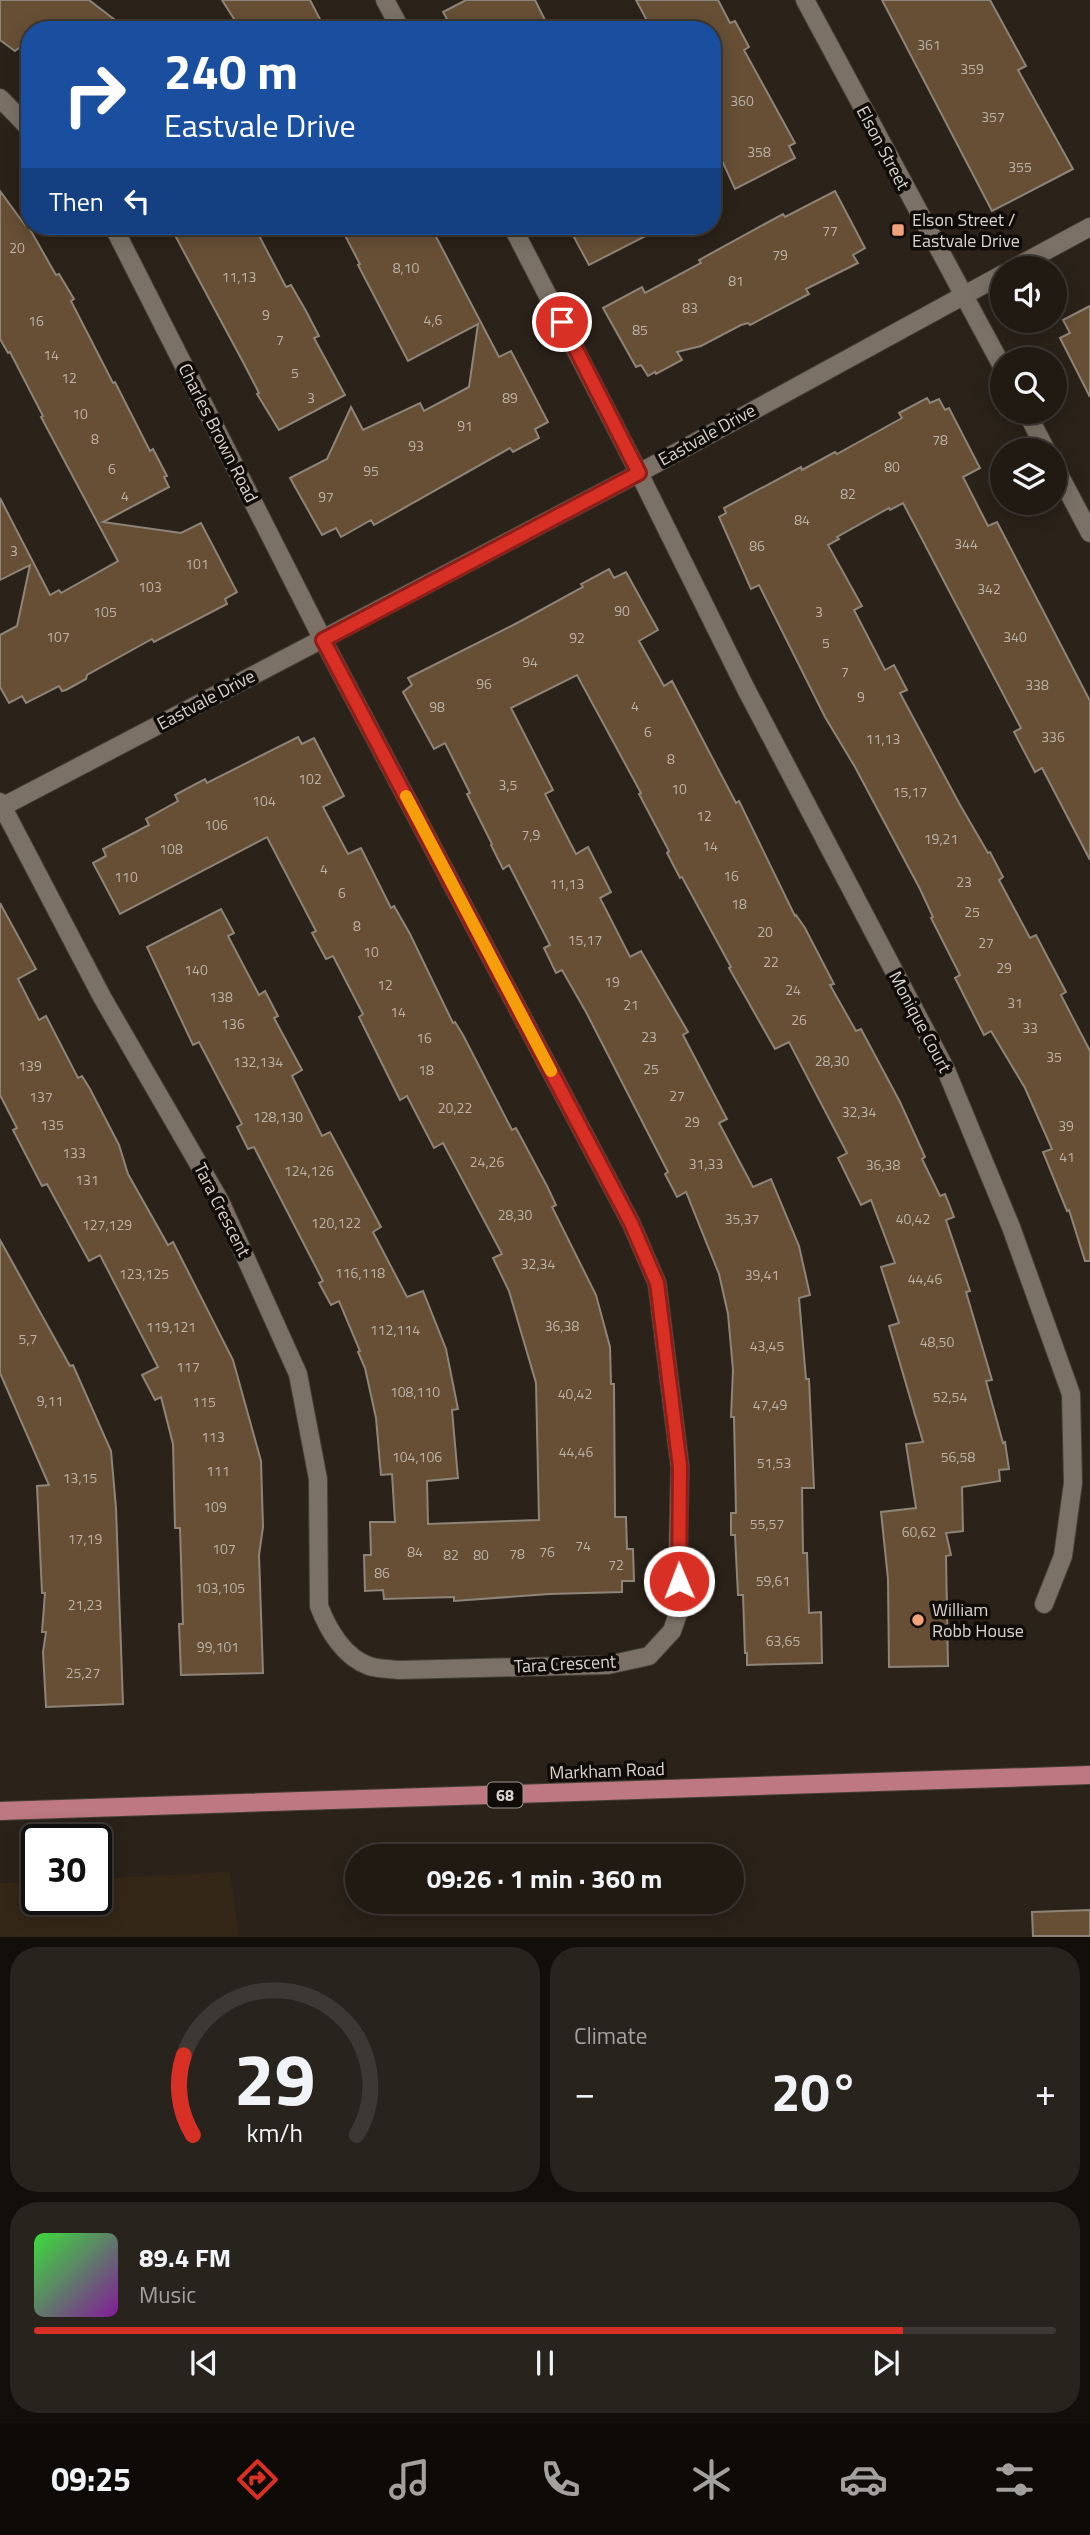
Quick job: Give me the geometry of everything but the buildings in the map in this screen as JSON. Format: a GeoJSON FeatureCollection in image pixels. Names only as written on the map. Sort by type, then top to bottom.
{"type":"FeatureCollection","features":[{"type":"Feature","properties":{"kind":"main road","name":"Markham Road"},"geometry":{"type":"LineString","coordinates":[[0,1811],[1090,1775]]}},
{"type":"Feature","properties":{"kind":"street"},"geometry":{"type":"LineString","coordinates":[[385,0],[396,21]]}},
{"type":"Feature","properties":{"kind":"street","name":"Elson Street"},"geometry":{"type":"LineString","coordinates":[[805,0],[942,259],[964,293],[992,347]]}},
{"type":"Feature","properties":{"kind":"street"},"geometry":{"type":"LineString","coordinates":[[0,98],[21,120]]}},
{"type":"Feature","properties":{"kind":"street"},"geometry":{"type":"LineString","coordinates":[[1036,256],[1090,227]]}},
{"type":"Feature","properties":{"kind":"street","name":"Charles Brown Road"},"geometry":{"type":"LineString","coordinates":[[118,235],[323,640]]}},
{"type":"Feature","properties":{"kind":"street","name":"Monique Court"},"geometry":{"type":"LineString","coordinates":[[517,235],[746,689],[946,1070],[1011,1227],[1071,1394],[1073,1483],[1063,1556],[1044,1604]]}},
{"type":"Feature","properties":{"kind":"street","name":"Eastvale Drive"},"geometry":{"type":"LineString","coordinates":[[1,806],[639,473],[990,280]]}},
{"type":"Feature","properties":{"kind":"street"},"geometry":{"type":"LineString","coordinates":[[1067,490],[1090,533]]}},
{"type":"Feature","properties":{"kind":"street","name":"Tara Crescent"},"geometry":{"type":"LineString","coordinates":[[1,806],[102,997],[220,1201],[298,1374],[317,1479],[319,1606],[326,1625],[347,1653],[369,1667],[398,1671],[608,1665],[649,1656],[672,1631],[680,1608],[680,1467],[657,1283],[631,1223],[323,640]]}},
{"type":"Feature","properties":{"kind":"shaded area"},"geometry":{"type":"Polygon","coordinates":[[[230,1872],[239,1936],[0,1936],[0,1883],[21,1882],[21,1915],[112,1915],[112,1878],[230,1872]]]}},
{"type":"Feature","properties":{"kind":"slow traffic"},"geometry":{"type":"LineString","coordinates":[[406,796],[551,1071]]}},
{"type":"Feature","properties":{"kind":"place","name":"Elson Street / Eastvale Drive"},"geometry":{"type":"Point","coordinates":[898,230]}},
{"type":"Feature","properties":{"kind":"place","name":"William Robb House"},"geometry":{"type":"Point","coordinates":[918,1620]}},
{"type":"Feature","properties":{"kind":"route"},"geometry":{"type":"LineString","coordinates":[[562,322],[639,473],[323,640],[631,1223],[657,1283],[680,1467],[679,1581]]}}]}
